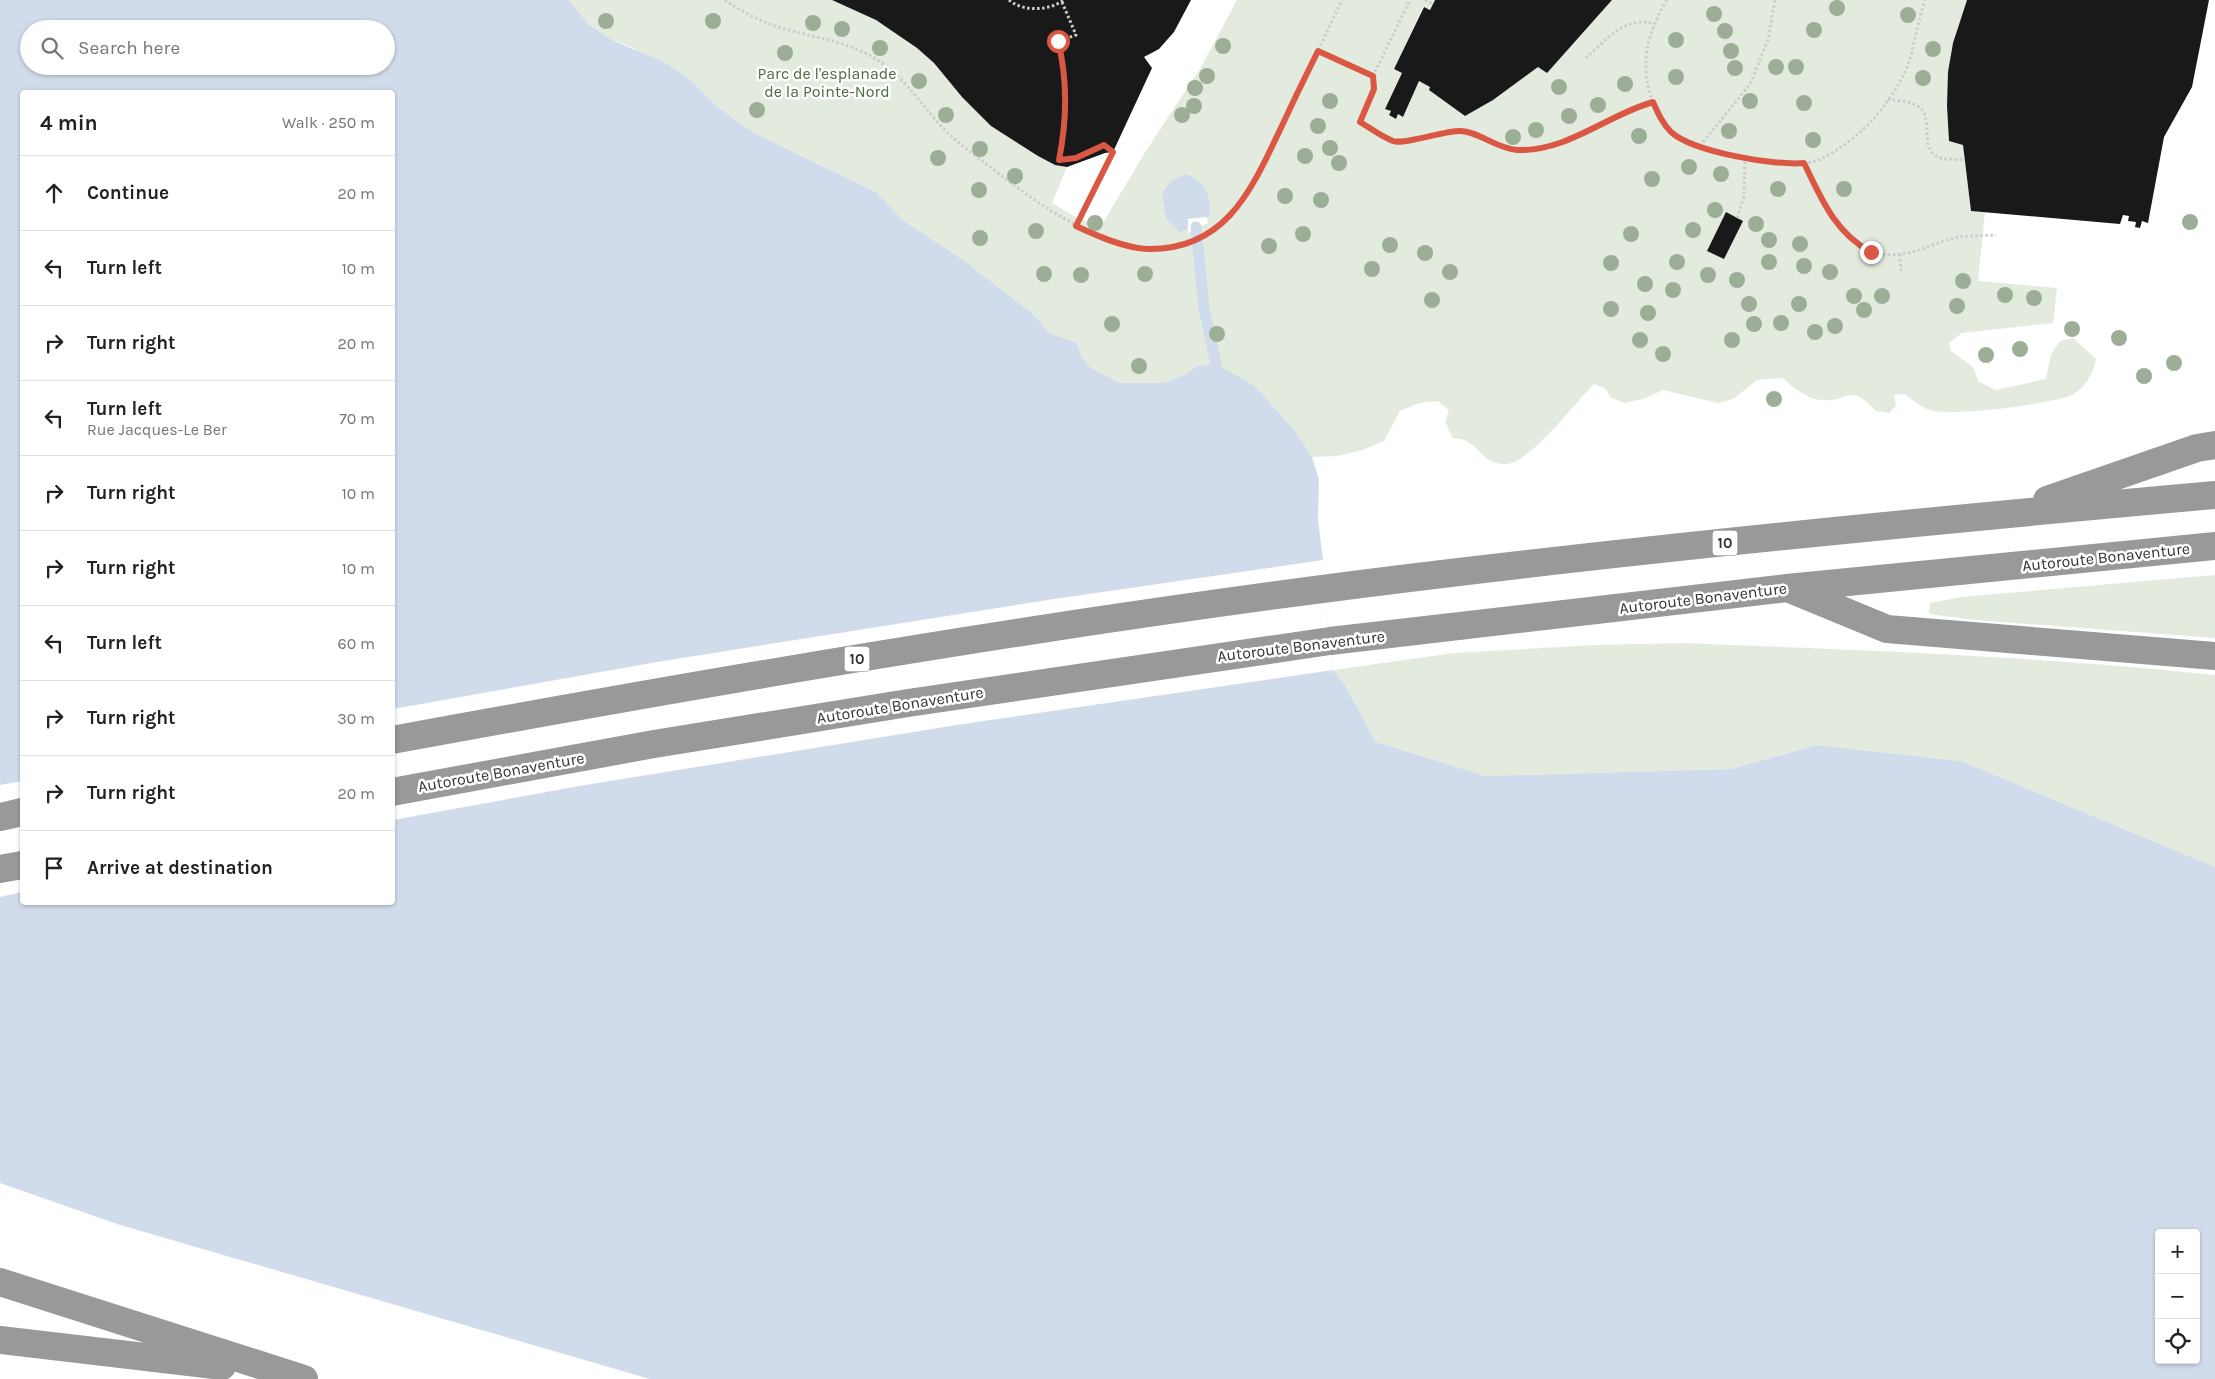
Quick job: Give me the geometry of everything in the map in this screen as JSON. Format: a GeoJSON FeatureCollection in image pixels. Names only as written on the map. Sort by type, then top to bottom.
{"type":"FeatureCollection","features":[{"type":"Feature","properties":{"kind":"highway"},"geometry":{"type":"LineString","coordinates":[[2007,513],[2197,448],[2215,445]]}},
{"type":"Feature","properties":{"kind":"highway","name":"10"},"geometry":{"type":"LineString","coordinates":[[395,739],[660,691],[980,638],[1323,589],[1452,573],[2007,513],[2215,495]]}},
{"type":"Feature","properties":{"kind":"highway","name":"Autoroute Bonaventure"},"geometry":{"type":"LineString","coordinates":[[395,791],[654,744],[917,702],[1330,641],[1787,588],[2215,546]]}},
{"type":"Feature","properties":{"kind":"highway"},"geometry":{"type":"LineString","coordinates":[[1787,588],[1886,629],[2215,656]]}},
{"type":"Feature","properties":{"kind":"highway"},"geometry":{"type":"LineString","coordinates":[[0,817],[20,812]]}},
{"type":"Feature","properties":{"kind":"highway"},"geometry":{"type":"LineString","coordinates":[[0,869],[20,865]]}},
{"type":"Feature","properties":{"kind":"highway"},"geometry":{"type":"LineString","coordinates":[[0,1282],[294,1376]]}},
{"type":"Feature","properties":{"kind":"highway"},"geometry":{"type":"LineString","coordinates":[[0,1340],[294,1376]]}},
{"type":"Feature","properties":{"kind":"path"},"geometry":{"type":"LineString","coordinates":[[725,0],[764,22],[844,44],[876,59],[900,78],[941,126],[964,147],[1042,207],[1076,226],[1115,242],[1146,249],[1169,247],[1188,242],[1209,232],[1232,215],[1250,192],[1342,0]]}},
{"type":"Feature","properties":{"kind":"path"},"geometry":{"type":"LineString","coordinates":[[1009,0],[1023,7],[1035,8],[1051,7],[1063,1],[1076,35],[1058,41],[1066,86],[1064,125],[1059,160],[1076,158],[1104,145],[1113,152],[1076,226]]}},
{"type":"Feature","properties":{"kind":"path"},"geometry":{"type":"LineString","coordinates":[[1410,0],[1373,76],[1374,89],[1360,122],[1394,141],[1408,142],[1428,135],[1463,130],[1498,146],[1516,150],[1533,150],[1585,133],[1634,107],[1653,102]]}},
{"type":"Feature","properties":{"kind":"path"},"geometry":{"type":"LineString","coordinates":[[1425,0],[1433,4]]}},
{"type":"Feature","properties":{"kind":"path"},"geometry":{"type":"LineString","coordinates":[[1667,0],[1654,24],[1645,56],[1647,82],[1662,122],[1684,140],[1700,146],[1745,157],[1793,164],[1817,160],[1846,143],[1875,118],[1910,59],[1925,0]]}},
{"type":"Feature","properties":{"kind":"path"},"geometry":{"type":"LineString","coordinates":[[1700,146],[1750,84],[1768,40],[1774,0]]}},
{"type":"Feature","properties":{"kind":"path"},"geometry":{"type":"LineString","coordinates":[[1586,58],[1627,24],[1644,21],[1654,24]]}},
{"type":"Feature","properties":{"kind":"path"},"geometry":{"type":"LineString","coordinates":[[1318,51],[1373,76]]}},
{"type":"Feature","properties":{"kind":"path"},"geometry":{"type":"LineString","coordinates":[[1888,99],[1917,106],[1923,110],[1926,116],[1927,141],[1935,155],[1941,158],[1964,160]]}},
{"type":"Feature","properties":{"kind":"path"},"geometry":{"type":"LineString","coordinates":[[1737,218],[1744,196],[1745,157]]}},
{"type":"Feature","properties":{"kind":"path"},"geometry":{"type":"LineString","coordinates":[[1804,163],[1820,196],[1845,234],[1871,252],[1900,254],[1956,238],[1996,235]]}},
{"type":"Feature","properties":{"kind":"path"},"geometry":{"type":"LineString","coordinates":[[1900,254],[1902,271]]}},
{"type":"Feature","properties":{"kind":"green space","name":"Parc de l'esplanade de la Pointe-Nord"},"geometry":{"type":"Polygon","coordinates":[[[569,0],[832,0],[876,20],[917,48],[934,63],[962,97],[991,126],[1038,156],[1055,165],[1067,167],[1052,203],[1079,219],[1101,226],[1146,151],[1201,67],[1237,0],[1435,0],[1430,10],[1423,7],[1394,69],[1402,73],[1385,109],[1391,111],[1389,115],[1396,118],[1398,114],[1403,117],[1419,81],[1430,87],[1429,90],[1465,116],[1493,100],[1538,67],[1547,72],[1612,0],[1967,0],[1956,35],[1950,69],[1948,122],[1949,141],[1963,145],[1971,211],[1985,212],[1978,281],[2057,288],[2053,323],[1962,333],[1949,343],[1951,351],[1973,367],[1979,382],[1996,390],[2046,379],[2051,354],[2060,341],[2073,338],[2096,359],[2095,364],[2089,379],[2082,387],[2074,394],[2064,398],[2027,405],[1962,412],[1930,410],[1904,394],[1894,395],[1896,406],[1889,413],[1876,411],[1867,402],[1854,395],[1830,400],[1815,399],[1800,392],[1782,378],[1757,380],[1733,399],[1718,403],[1663,390],[1643,399],[1625,403],[1611,398],[1605,388],[1594,384],[1538,445],[1525,456],[1513,462],[1503,464],[1490,461],[1467,441],[1453,438],[1445,422],[1449,410],[1438,401],[1419,403],[1400,411],[1384,441],[1363,450],[1337,456],[1312,457],[1295,431],[1256,387],[1197,366],[1185,375],[1164,383],[1120,383],[1091,368],[1082,358],[1077,343],[1049,333],[1034,315],[966,262],[904,221],[877,193],[751,131],[718,107],[691,80],[629,46],[614,41],[589,25],[569,0]]]}},
{"type":"Feature","properties":{"kind":"green space"},"geometry":{"type":"Polygon","coordinates":[[[2215,575],[2215,638],[1975,620],[1929,614],[1930,603],[1961,597],[2215,575]]]}},
{"type":"Feature","properties":{"kind":"green space"},"geometry":{"type":"Polygon","coordinates":[[[1683,643],[2016,658],[2215,675],[2215,867],[1961,761],[1817,745],[1731,769],[1486,776],[1376,742],[1345,685],[1333,670],[1454,653],[1596,645],[1683,643]]]}},
{"type":"Feature","properties":{"kind":"water"},"geometry":{"type":"Polygon","coordinates":[[[0,0],[569,0],[589,25],[614,41],[664,62],[691,80],[718,107],[751,131],[877,193],[904,221],[966,262],[1034,315],[1049,333],[1077,343],[1082,358],[1091,368],[1120,383],[1164,383],[1185,375],[1197,366],[1216,364],[1256,387],[1295,431],[1312,457],[1319,480],[1318,520],[1323,560],[1323,589],[1333,670],[1345,685],[1376,742],[1486,776],[1731,769],[1817,745],[1961,761],[2215,867],[2215,1379],[650,1379],[117,1224],[0,1183],[0,0]]]}},
{"type":"Feature","properties":{"kind":"water"},"geometry":{"type":"Polygon","coordinates":[[[1186,174],[1193,177],[1204,187],[1210,207],[1207,221],[1180,232],[1166,219],[1162,193],[1170,182],[1186,174]]]}},
{"type":"Feature","properties":{"kind":"pier"},"geometry":{"type":"Polygon","coordinates":[[[1207,217],[1208,223],[1188,233],[1188,219],[1207,217]]]}},
{"type":"Feature","properties":{"kind":"pier"},"geometry":{"type":"Polygon","coordinates":[[[1323,560],[1323,589],[1333,670],[963,724],[585,785],[395,820],[395,709],[657,662],[1054,599],[1323,560]]]}},
{"type":"Feature","properties":{"kind":"pier"},"geometry":{"type":"Polygon","coordinates":[[[20,781],[20,892],[0,897],[0,785],[20,781]]]}},
{"type":"Feature","properties":{"kind":"building"},"geometry":{"type":"Polygon","coordinates":[[[832,0],[1191,0],[1174,32],[1159,49],[1144,57],[1152,68],[1113,152],[1105,153],[1067,167],[1055,165],[1038,156],[991,126],[962,97],[934,63],[917,48],[876,20],[832,0]]]}},
{"type":"Feature","properties":{"kind":"building"},"geometry":{"type":"Polygon","coordinates":[[[1435,0],[1612,0],[1547,73],[1538,67],[1493,100],[1465,116],[1429,90],[1430,87],[1419,81],[1403,117],[1398,114],[1396,119],[1389,115],[1391,111],[1385,109],[1402,73],[1394,69],[1424,7],[1430,10],[1435,0]]]}},
{"type":"Feature","properties":{"kind":"building"},"geometry":{"type":"Polygon","coordinates":[[[1967,0],[2209,0],[2192,87],[2164,137],[2148,223],[2142,221],[2140,228],[2135,227],[2136,222],[2128,221],[2129,216],[2123,215],[2120,224],[1971,211],[1963,145],[1949,141],[1947,106],[1948,72],[1953,43],[1967,0]]]}},
{"type":"Feature","properties":{"kind":"building"},"geometry":{"type":"Polygon","coordinates":[[[1726,212],[1743,221],[1724,259],[1707,251],[1726,212]]]}},
{"type":"Feature","properties":{"kind":"waterway"},"geometry":{"type":"LineString","coordinates":[[1196,227],[1204,308],[1216,364]]}},
{"type":"Feature","properties":{"kind":"route"},"geometry":{"type":"LineString","coordinates":[[1058,41],[1066,86],[1065,116],[1059,160],[1076,158],[1104,145],[1113,152],[1076,226],[1115,242],[1146,249],[1169,247],[1188,242],[1209,232],[1232,215],[1250,192],[1258,177],[1318,51],[1373,76],[1374,89],[1360,122],[1394,141],[1408,142],[1428,135],[1463,130],[1498,146],[1516,150],[1533,150],[1557,144],[1585,133],[1634,107],[1653,102],[1662,122],[1684,140],[1727,154],[1793,164],[1804,163],[1820,196],[1845,234],[1858,245],[1871,252]]}}]}
